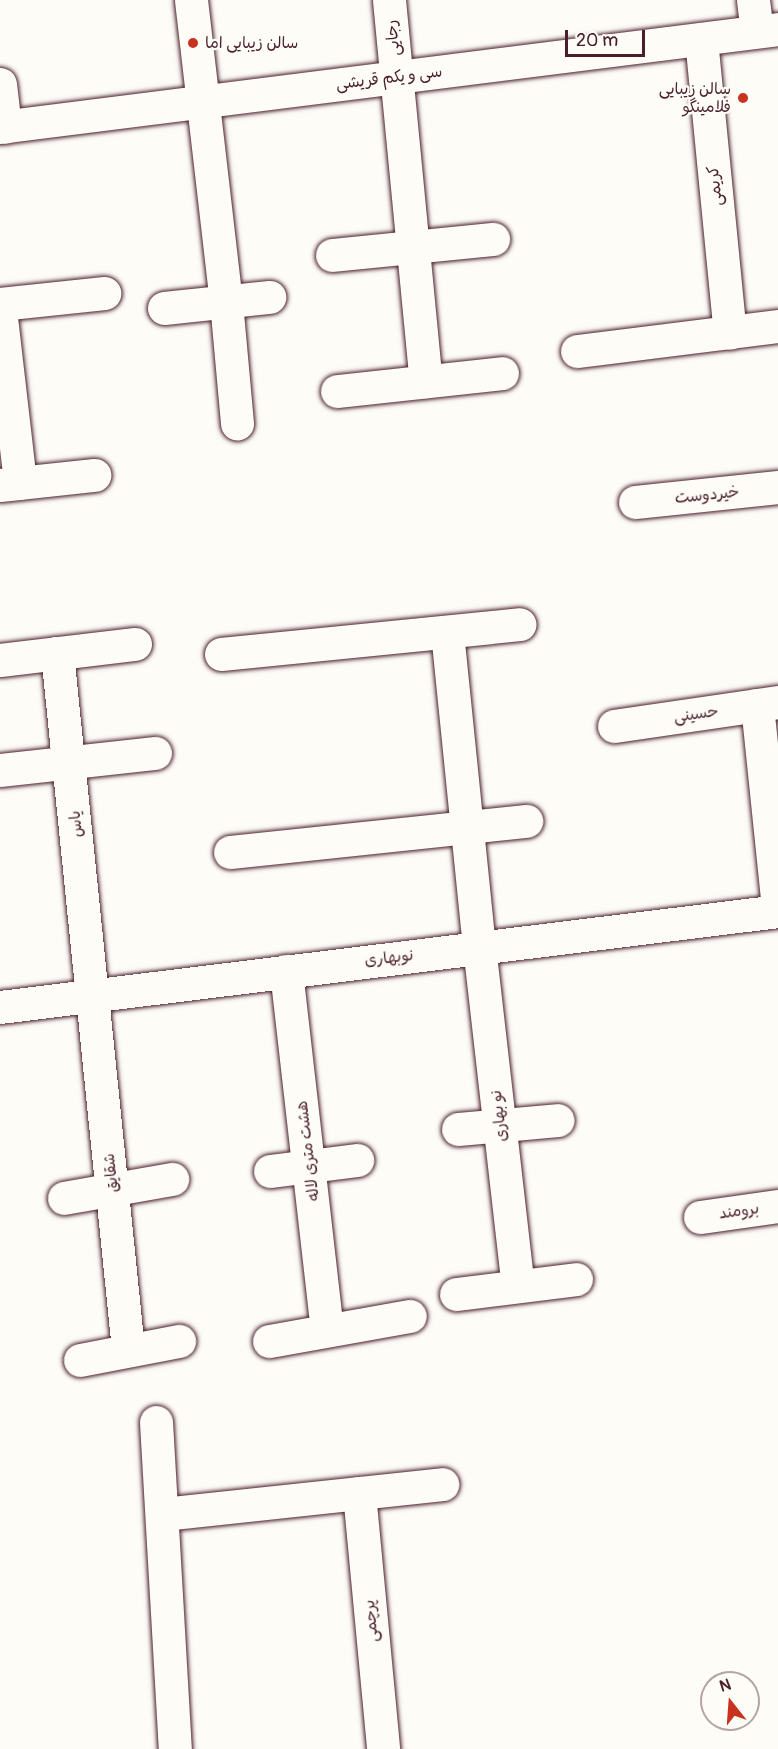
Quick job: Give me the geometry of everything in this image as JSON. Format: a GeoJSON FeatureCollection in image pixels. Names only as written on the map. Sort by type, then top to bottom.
{"type":"FeatureCollection","features":[{"type":"Feature","properties":{"kind":"street"},"geometry":{"type":"LineString","coordinates":[[191,0],[226,302],[237,424]]}},
{"type":"Feature","properties":{"kind":"street","name":"رجایی"},"geometry":{"type":"LineString","coordinates":[[389,0],[426,381]]}},
{"type":"Feature","properties":{"kind":"street","name":"سی و یکم قریشی"},"geometry":{"type":"LineString","coordinates":[[2,127],[701,39],[763,20]]}},
{"type":"Feature","properties":{"kind":"street","name":"کریمی"},"geometry":{"type":"LineString","coordinates":[[701,39],[730,333]]}},
{"type":"Feature","properties":{"kind":"street"},"geometry":{"type":"LineString","coordinates":[[0,84],[2,127]]}},
{"type":"Feature","properties":{"kind":"street"},"geometry":{"type":"LineString","coordinates":[[332,255],[493,239]]}},
{"type":"Feature","properties":{"kind":"street"},"geometry":{"type":"LineString","coordinates":[[94,475],[10,484],[0,306],[104,293]]}},
{"type":"Feature","properties":{"kind":"street"},"geometry":{"type":"LineString","coordinates":[[164,308],[269,297]]}},
{"type":"Feature","properties":{"kind":"street"},"geometry":{"type":"LineString","coordinates":[[577,351],[778,326]]}},
{"type":"Feature","properties":{"kind":"street"},"geometry":{"type":"LineString","coordinates":[[337,391],[502,373]]}},
{"type":"Feature","properties":{"kind":"street","name":"خیردوست"},"geometry":{"type":"LineString","coordinates":[[636,502],[778,487]]}},
{"type":"Feature","properties":{"kind":"street"},"geometry":{"type":"LineString","coordinates":[[221,654],[519,624]]}},
{"type":"Feature","properties":{"kind":"street","name":"نو بهاری"},"geometry":{"type":"LineString","coordinates":[[447,632],[479,946],[518,1286]]}},
{"type":"Feature","properties":{"kind":"street"},"geometry":{"type":"LineString","coordinates":[[0,660],[135,645]]}},
{"type":"Feature","properties":{"kind":"street","name":"یاس"},"geometry":{"type":"LineString","coordinates":[[57,653],[93,995]]}},
{"type":"Feature","properties":{"kind":"street"},"geometry":{"type":"LineString","coordinates":[[768,704],[778,909]]}},
{"type":"Feature","properties":{"kind":"street","name":"حسینی"},"geometry":{"type":"LineString","coordinates":[[614,726],[768,704]]}},
{"type":"Feature","properties":{"kind":"street"},"geometry":{"type":"LineString","coordinates":[[0,770],[155,753]]}},
{"type":"Feature","properties":{"kind":"street"},"geometry":{"type":"LineString","coordinates":[[230,852],[526,821]]}},
{"type":"Feature","properties":{"kind":"street","name":"نوبهاری"},"geometry":{"type":"LineString","coordinates":[[0,1007],[778,909]]}},
{"type":"Feature","properties":{"kind":"street","name":"هشت متری لاله"},"geometry":{"type":"LineString","coordinates":[[286,971],[310,1165],[327,1330]]}},
{"type":"Feature","properties":{"kind":"street","name":"شقایق"},"geometry":{"type":"LineString","coordinates":[[93,995],[128,1350]]}},
{"type":"Feature","properties":{"kind":"street"},"geometry":{"type":"LineString","coordinates":[[458,1129],[558,1120]]}},
{"type":"Feature","properties":{"kind":"street"},"geometry":{"type":"LineString","coordinates":[[270,1171],[357,1160]]}},
{"type":"Feature","properties":{"kind":"street"},"geometry":{"type":"LineString","coordinates":[[64,1198],[172,1179]]}},
{"type":"Feature","properties":{"kind":"street","name":"برومند"},"geometry":{"type":"LineString","coordinates":[[700,1217],[778,1206]]}},
{"type":"Feature","properties":{"kind":"street"},"geometry":{"type":"LineString","coordinates":[[456,1294],[576,1279]]}},
{"type":"Feature","properties":{"kind":"street"},"geometry":{"type":"LineString","coordinates":[[269,1341],[410,1316]]}},
{"type":"Feature","properties":{"kind":"street"},"geometry":{"type":"LineString","coordinates":[[80,1359],[179,1341]]}},
{"type":"Feature","properties":{"kind":"street"},"geometry":{"type":"LineString","coordinates":[[156,1422],[176,1749]]}},
{"type":"Feature","properties":{"kind":"street"},"geometry":{"type":"LineString","coordinates":[[163,1514],[442,1484]]}},
{"type":"Feature","properties":{"kind":"street","name":"پرچمی"},"geometry":{"type":"LineString","coordinates":[[360,1493],[383,1749]]}},
{"type":"Feature","properties":{"kind":"place","name":"سالن زیبایی اما"},"geometry":{"type":"Point","coordinates":[193,43]}},
{"type":"Feature","properties":{"kind":"place","name":"سالن زیبایی فلامینگو"},"geometry":{"type":"Point","coordinates":[743,98]}}]}
